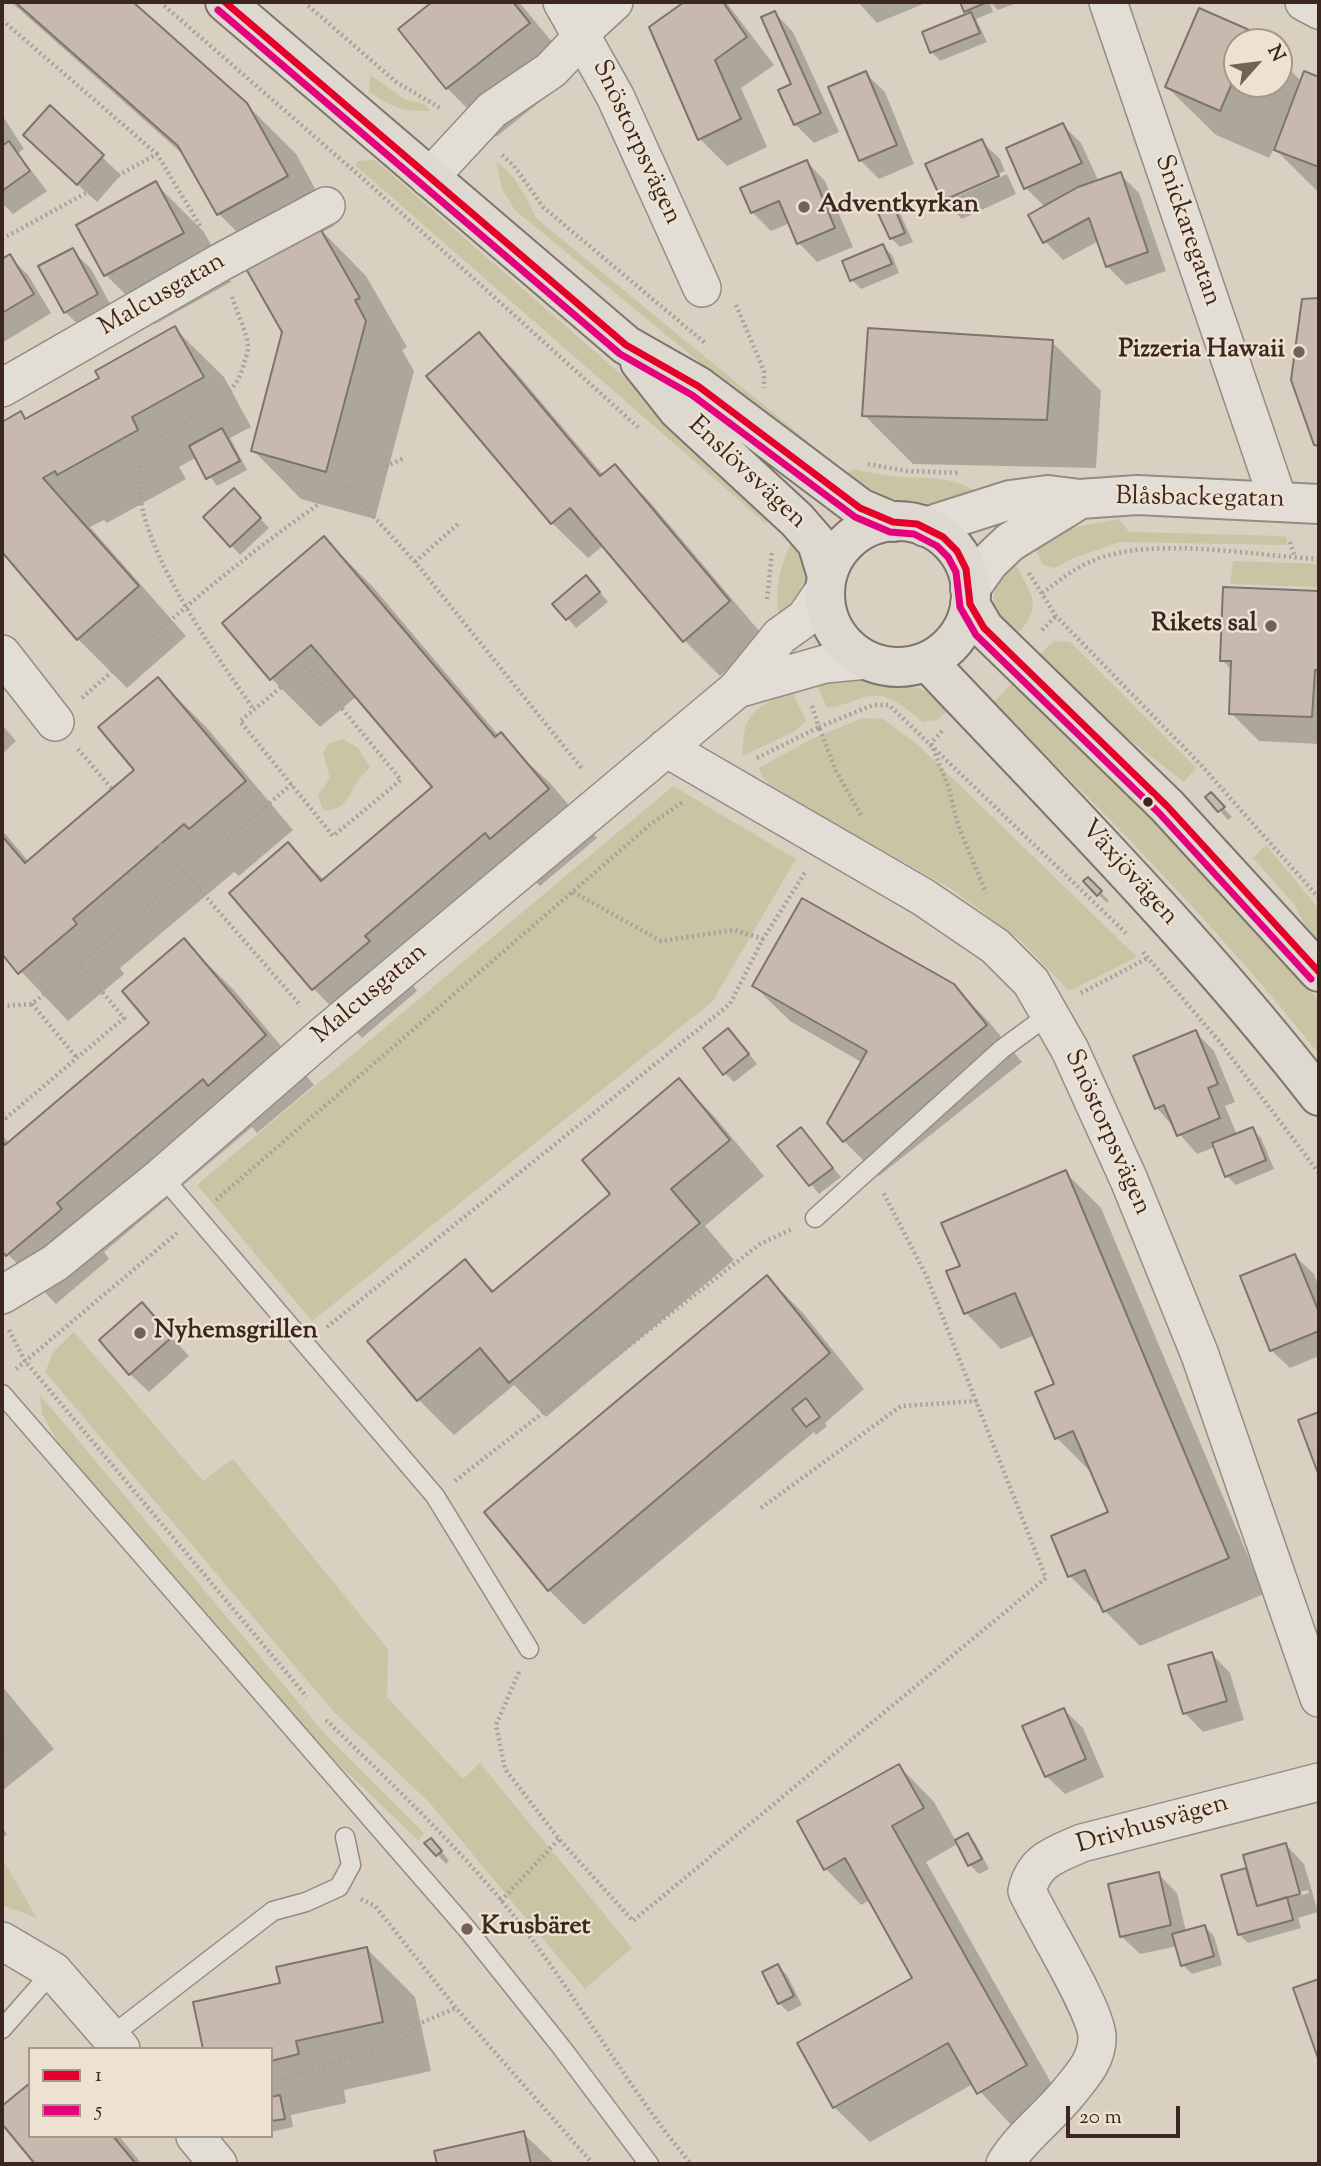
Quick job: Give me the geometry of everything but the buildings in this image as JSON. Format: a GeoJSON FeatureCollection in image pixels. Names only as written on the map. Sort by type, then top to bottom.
{"type":"FeatureCollection","features":[{"type":"Feature","properties":{"kind":"highway","name":"Enslövsvägen"},"geometry":{"type":"LineString","coordinates":[[225,2],[626,345],[698,386],[827,486],[860,508],[909,524]]}},
{"type":"Feature","properties":{"kind":"highway","name":"Enslövsvägen"},"geometry":{"type":"LineString","coordinates":[[626,345],[678,410],[797,520],[817,543],[826,582]]}},
{"type":"Feature","properties":{"kind":"highway"},"geometry":{"type":"LineString","coordinates":[[970,596],[956,638],[927,661],[897,667],[867,660],[849,648],[835,631],[827,611],[826,582],[836,555],[851,538],[871,527],[909,524],[943,537],[957,551],[966,569],[970,596],[984,628],[1167,806],[1319,972]]}},
{"type":"Feature","properties":{"kind":"highway","name":"Växjövägen"},"geometry":{"type":"LineString","coordinates":[[927,661],[1104,847],[1289,1057],[1319,1096]]}},
{"type":"Feature","properties":{"kind":"street","name":"Snöstorpsvägen"},"geometry":{"type":"LineString","coordinates":[[562,2],[615,96],[702,288]]}},
{"type":"Feature","properties":{"kind":"street"},"geometry":{"type":"LineString","coordinates":[[429,178],[492,110],[551,70],[583,36],[589,25],[614,2]]}},
{"type":"Feature","properties":{"kind":"street","name":"Snickaregatan"},"geometry":{"type":"LineString","coordinates":[[1108,2],[1278,500]]}},
{"type":"Feature","properties":{"kind":"street"},"geometry":{"type":"LineString","coordinates":[[1304,2],[1319,10]]}},
{"type":"Feature","properties":{"kind":"street","name":"Malcusgatan"},"geometry":{"type":"LineString","coordinates":[[2,388],[221,262],[326,206]]}},
{"type":"Feature","properties":{"kind":"street","name":"Blåsbackegatan"},"geometry":{"type":"LineString","coordinates":[[909,524],[1010,500],[1048,495],[1080,499],[1137,495],[1319,504]]}},
{"type":"Feature","properties":{"kind":"street","name":"Blåsbackegatan"},"geometry":{"type":"LineString","coordinates":[[970,596],[989,562],[1010,542],[1080,499]]}},
{"type":"Feature","properties":{"kind":"street","name":"Malcusgatan"},"geometry":{"type":"LineString","coordinates":[[5,1312],[55,1263],[162,1176],[325,1034],[737,689],[780,636],[806,618],[826,582]]}},
{"type":"Feature","properties":{"kind":"street"},"geometry":{"type":"LineString","coordinates":[[2,654],[55,722]]}},
{"type":"Feature","properties":{"kind":"street","name":"Malcusgatan"},"geometry":{"type":"LineString","coordinates":[[737,689],[825,664],[867,660]]}},
{"type":"Feature","properties":{"kind":"street","name":"Snöstorpsvägen"},"geometry":{"type":"LineString","coordinates":[[666,748],[923,897],[995,946],[1031,982],[1051,1013],[1129,1180],[1200,1355],[1319,1698]]}},
{"type":"Feature","properties":{"kind":"street","name":"Drivhusvägen"},"geometry":{"type":"LineString","coordinates":[[1005,2164],[1012,2152],[1052,2114],[1091,2064],[1097,2036],[1082,1997],[1027,1892],[1031,1875],[1048,1859],[1082,1843],[1319,1782]]}},
{"type":"Feature","properties":{"kind":"street"},"geometry":{"type":"LineString","coordinates":[[2,1941],[53,1971],[116,2042]]}},
{"type":"Feature","properties":{"kind":"street"},"geometry":{"type":"LineString","coordinates":[[197,2138],[218,2164]]}},
{"type":"Feature","properties":{"kind":"lane"},"geometry":{"type":"LineString","coordinates":[[815,1218],[1002,1049],[1051,1013]]}},
{"type":"Feature","properties":{"kind":"lane"},"geometry":{"type":"LineString","coordinates":[[162,1176],[435,1496],[529,1649]]}},
{"type":"Feature","properties":{"kind":"lane"},"geometry":{"type":"LineString","coordinates":[[2,1394],[467,1929],[649,2164]]}},
{"type":"Feature","properties":{"kind":"lane"},"geometry":{"type":"LineString","coordinates":[[116,2042],[273,1910],[306,1902],[339,1887],[351,1865],[345,1837]]}},
{"type":"Feature","properties":{"kind":"lane"},"geometry":{"type":"LineString","coordinates":[[2,2029],[53,1971]]}},
{"type":"Feature","properties":{"kind":"path"},"geometry":{"type":"LineString","coordinates":[[160,2],[369,184],[648,436]]}},
{"type":"Feature","properties":{"kind":"path"},"geometry":{"type":"LineString","coordinates":[[304,2],[396,82],[471,130],[514,166],[543,207],[711,348]]}},
{"type":"Feature","properties":{"kind":"path"},"geometry":{"type":"LineString","coordinates":[[2,20],[157,154],[221,262],[248,349],[240,381],[216,406],[154,441],[141,463],[140,510],[184,606],[254,710]]}},
{"type":"Feature","properties":{"kind":"path"},"geometry":{"type":"LineString","coordinates":[[2,239],[157,154]]}},
{"type":"Feature","properties":{"kind":"path"},"geometry":{"type":"LineString","coordinates":[[754,384],[764,393]]}},
{"type":"Feature","properties":{"kind":"path"},"geometry":{"type":"LineString","coordinates":[[112,789],[55,722],[184,606],[291,522],[346,486],[404,458]]}},
{"type":"Feature","properties":{"kind":"path"},"geometry":{"type":"LineString","coordinates":[[827,486],[847,459],[906,471],[978,472],[991,506]]}},
{"type":"Feature","properties":{"kind":"path"},"geometry":{"type":"LineString","coordinates":[[346,486],[415,562],[606,798]]}},
{"type":"Feature","properties":{"kind":"path"},"geometry":{"type":"LineString","coordinates":[[780,636],[766,610],[772,548],[797,520]]}},
{"type":"Feature","properties":{"kind":"path"},"geometry":{"type":"LineString","coordinates":[[415,562],[458,524]]}},
{"type":"Feature","properties":{"kind":"path"},"geometry":{"type":"LineString","coordinates":[[1010,542],[1069,630],[1200,764],[1319,898]]}},
{"type":"Feature","properties":{"kind":"path"},"geometry":{"type":"LineString","coordinates":[[1042,593],[1092,561],[1132,550],[1203,550],[1319,559]]}},
{"type":"Feature","properties":{"kind":"path"},"geometry":{"type":"LineString","coordinates":[[307,666],[401,780],[333,836],[292,784],[240,721],[307,666]]}},
{"type":"Feature","properties":{"kind":"path"},"geometry":{"type":"LineString","coordinates":[[800,672],[836,771],[868,828]]}},
{"type":"Feature","properties":{"kind":"path"},"geometry":{"type":"LineString","coordinates":[[9,1375],[197,1217],[652,823],[717,778],[819,727],[873,705],[889,705],[931,743],[1134,942]]}},
{"type":"Feature","properties":{"kind":"path"},"geometry":{"type":"LineString","coordinates":[[931,743],[949,789],[958,825],[987,897],[995,946]]}},
{"type":"Feature","properties":{"kind":"path"},"geometry":{"type":"LineString","coordinates":[[2,1006],[32,1004],[292,784]]}},
{"type":"Feature","properties":{"kind":"path"},"geometry":{"type":"LineString","coordinates":[[306,1344],[730,1004],[763,939],[825,840]]}},
{"type":"Feature","properties":{"kind":"path"},"geometry":{"type":"LineString","coordinates":[[160,844],[325,1034]]}},
{"type":"Feature","properties":{"kind":"path"},"geometry":{"type":"LineString","coordinates":[[573,891],[661,941],[735,930],[763,939]]}},
{"type":"Feature","properties":{"kind":"path"},"geometry":{"type":"LineString","coordinates":[[1141,950],[1219,1041],[1319,1173]]}},
{"type":"Feature","properties":{"kind":"path"},"geometry":{"type":"LineString","coordinates":[[1051,1013],[1068,1000],[1148,958]]}},
{"type":"Feature","properties":{"kind":"path"},"geometry":{"type":"LineString","coordinates":[[2,1113],[6,1118],[124,1018],[80,965]]}},
{"type":"Feature","properties":{"kind":"path"},"geometry":{"type":"LineString","coordinates":[[32,1004],[77,1058]]}},
{"type":"Feature","properties":{"kind":"path"},"geometry":{"type":"LineString","coordinates":[[529,1649],[496,1725],[505,1769],[559,1839],[633,1921],[1046,1578],[926,1275],[871,1168]]}},
{"type":"Feature","properties":{"kind":"path"},"geometry":{"type":"LineString","coordinates":[[435,1496],[760,1244],[815,1218]]}},
{"type":"Feature","properties":{"kind":"path"},"geometry":{"type":"LineString","coordinates":[[5,1312],[25,1361],[308,1699]]}},
{"type":"Feature","properties":{"kind":"path"},"geometry":{"type":"LineString","coordinates":[[761,1508],[901,1406],[977,1401]]}},
{"type":"Feature","properties":{"kind":"path"},"geometry":{"type":"LineString","coordinates":[[317,1709],[413,1804],[501,1901],[575,1998],[662,2129],[691,2164]]}},
{"type":"Feature","properties":{"kind":"path"},"geometry":{"type":"LineString","coordinates":[[2,1748],[3,1740]]}},
{"type":"Feature","properties":{"kind":"path"},"geometry":{"type":"LineString","coordinates":[[501,1901],[559,1839]]}},
{"type":"Feature","properties":{"kind":"path"},"geometry":{"type":"LineString","coordinates":[[339,1887],[374,1906],[456,2008],[593,2164]]}},
{"type":"Feature","properties":{"kind":"path"},"geometry":{"type":"LineString","coordinates":[[273,2082],[401,2041],[418,2024],[456,2008]]}},
{"type":"Feature","properties":{"kind":"shaded area"},"geometry":{"type":"Polygon","coordinates":[[[370,75],[406,100],[425,104],[430,111],[412,111],[384,101],[369,91],[370,75]]]}},
{"type":"Feature","properties":{"kind":"shaded area"},"geometry":{"type":"Polygon","coordinates":[[[375,160],[779,512],[765,523],[355,165],[358,161],[375,160]]]}},
{"type":"Feature","properties":{"kind":"shaded area"},"geometry":{"type":"Polygon","coordinates":[[[496,161],[515,180],[536,218],[822,453],[821,463],[515,210],[502,189],[496,161]]]}},
{"type":"Feature","properties":{"kind":"shaded area"},"geometry":{"type":"Polygon","coordinates":[[[853,469],[902,477],[949,480],[970,488],[979,495],[946,504],[874,496],[840,478],[853,469]]]}},
{"type":"Feature","properties":{"kind":"shaded area"},"geometry":{"type":"Polygon","coordinates":[[[1119,519],[1129,532],[1287,538],[1286,545],[1120,542],[1073,558],[1054,568],[1043,565],[1034,546],[1069,528],[1119,519]]]}},
{"type":"Feature","properties":{"kind":"shaded area"},"geometry":{"type":"Polygon","coordinates":[[[798,532],[806,578],[799,597],[780,617],[777,596],[780,573],[798,532]]]}},
{"type":"Feature","properties":{"kind":"shaded area"},"geometry":{"type":"Polygon","coordinates":[[[1013,560],[1033,602],[1029,619],[1011,642],[999,618],[994,600],[998,583],[1013,560]]]}},
{"type":"Feature","properties":{"kind":"shaded area"},"geometry":{"type":"Polygon","coordinates":[[[1233,561],[1319,564],[1319,587],[1230,584],[1233,561]]]}},
{"type":"Feature","properties":{"kind":"shaded area"},"geometry":{"type":"Polygon","coordinates":[[[1054,641],[1070,642],[1196,768],[1184,782],[1080,701],[1036,658],[1054,641]]]}},
{"type":"Feature","properties":{"kind":"shaded area"},"geometry":{"type":"Polygon","coordinates":[[[845,676],[919,688],[954,706],[937,720],[923,722],[898,703],[877,695],[827,707],[814,680],[845,676]]]}},
{"type":"Feature","properties":{"kind":"shaded area"},"geometry":{"type":"Polygon","coordinates":[[[1016,679],[1221,889],[1319,1001],[1319,1054],[1242,962],[1162,873],[992,704],[1016,679]]]}},
{"type":"Feature","properties":{"kind":"shaded area"},"geometry":{"type":"Polygon","coordinates":[[[791,690],[806,721],[795,731],[743,756],[745,730],[753,714],[768,702],[791,690]]]}},
{"type":"Feature","properties":{"kind":"shaded area"},"geometry":{"type":"Polygon","coordinates":[[[862,718],[883,719],[917,744],[1137,957],[1069,991],[1021,941],[950,888],[777,791],[763,778],[759,768],[810,740],[862,718]]]}},
{"type":"Feature","properties":{"kind":"shaded area"},"geometry":{"type":"Polygon","coordinates":[[[343,739],[358,748],[370,767],[342,805],[323,810],[318,796],[330,778],[323,753],[329,743],[343,739]]]}},
{"type":"Feature","properties":{"kind":"shaded area"},"geometry":{"type":"Polygon","coordinates":[[[673,786],[796,859],[712,1002],[312,1321],[197,1185],[673,786]]]}},
{"type":"Feature","properties":{"kind":"shaded area"},"geometry":{"type":"Polygon","coordinates":[[[1266,845],[1319,909],[1319,953],[1294,904],[1253,858],[1266,845]]]}},
{"type":"Feature","properties":{"kind":"shaded area"},"geometry":{"type":"Polygon","coordinates":[[[74,1332],[203,1481],[233,1459],[388,1649],[387,1697],[463,1779],[480,1763],[632,1948],[585,1989],[430,1803],[333,1711],[45,1372],[53,1352],[74,1332]]]}},
{"type":"Feature","properties":{"kind":"shaded area"},"geometry":{"type":"Polygon","coordinates":[[[40,1395],[325,1734],[424,1833],[419,1841],[330,1756],[260,1682],[60,1446],[42,1414],[40,1395]]]}},
{"type":"Feature","properties":{"kind":"shaded area"},"geometry":{"type":"Polygon","coordinates":[[[2,1858],[37,1918],[2,1905],[2,1858]]]}},
{"type":"Feature","properties":{"kind":"transit line","name":"1"},"geometry":{"type":"LineString","coordinates":[[225,2],[626,345],[698,386],[860,508],[893,522],[917,524],[943,537],[957,551],[966,569],[970,604],[984,628],[1167,806],[1319,972]]}},
{"type":"Feature","properties":{"kind":"transit line","name":"5"},"geometry":{"type":"LineString","coordinates":[[218,10],[620,354],[692,395],[855,517],[890,532],[914,534],[937,546],[948,557],[956,572],[960,607],[976,635],[1159,813],[1311,979]]}},
{"type":"Feature","properties":{"kind":"place","name":"Adventkyrkan"},"geometry":{"type":"Point","coordinates":[804,207]}},
{"type":"Feature","properties":{"kind":"place","name":"Pizzeria Hawaii"},"geometry":{"type":"Point","coordinates":[1299,352]}},
{"type":"Feature","properties":{"kind":"place","name":"Rikets sal"},"geometry":{"type":"Point","coordinates":[1271,626]}},
{"type":"Feature","properties":{"kind":"place","name":"Nyhemsgrillen"},"geometry":{"type":"Point","coordinates":[140,1333]}},
{"type":"Feature","properties":{"kind":"place","name":"Krusbäret"},"geometry":{"type":"Point","coordinates":[467,1929]}}]}
